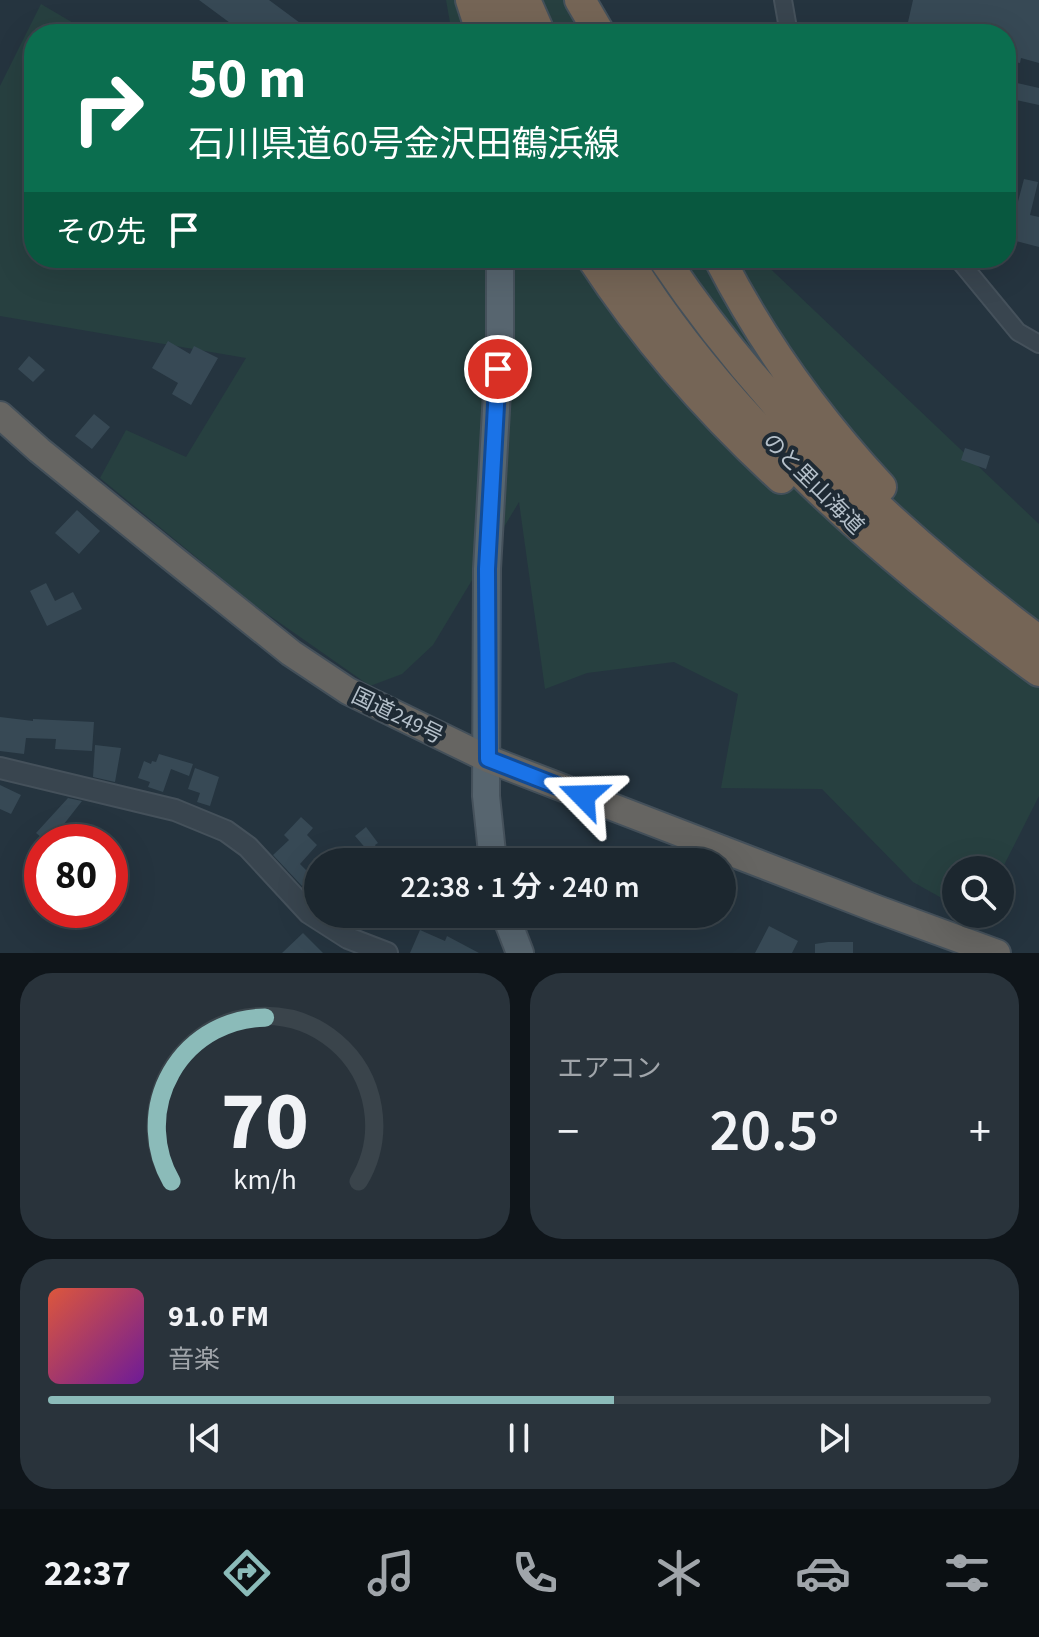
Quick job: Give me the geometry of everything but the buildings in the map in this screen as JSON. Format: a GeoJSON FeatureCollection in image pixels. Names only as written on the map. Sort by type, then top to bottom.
{"type":"FeatureCollection","features":[{"type":"Feature","properties":{"kind":"highway"},"geometry":{"type":"LineString","coordinates":[[471,0],[479,24]]}},
{"type":"Feature","properties":{"kind":"highway"},"geometry":{"type":"LineString","coordinates":[[499,0],[508,24]]}},
{"type":"Feature","properties":{"kind":"highway"},"geometry":{"type":"LineString","coordinates":[[525,0],[536,24]]}},
{"type":"Feature","properties":{"kind":"highway"},"geometry":{"type":"LineString","coordinates":[[580,0],[594,24]]}},
{"type":"Feature","properties":{"kind":"highway"},"geometry":{"type":"LineString","coordinates":[[599,268],[686,382],[724,425],[851,541],[916,589],[1031,655]]}},
{"type":"Feature","properties":{"kind":"highway","name":"のと里山海道"},"geometry":{"type":"LineString","coordinates":[[633,268],[720,384],[810,480],[881,547],[1031,655]]}},
{"type":"Feature","properties":{"kind":"highway","name":"のと里山海道"},"geometry":{"type":"LineString","coordinates":[[670,268],[742,366],[818,451],[1031,655]]}},
{"type":"Feature","properties":{"kind":"highway"},"geometry":{"type":"LineString","coordinates":[[725,268],[761,334],[799,388],[859,463],[915,524],[1039,626]]}},
{"type":"Feature","properties":{"kind":"highway","name":"国道249号"},"geometry":{"type":"LineString","coordinates":[[0,415],[50,459],[291,653],[348,691],[488,759],[997,953]]}},
{"type":"Feature","properties":{"kind":"main road"},"geometry":{"type":"LineString","coordinates":[[492,848],[486,796],[487,569],[500,339],[500,268]]}},
{"type":"Feature","properties":{"kind":"main road"},"geometry":{"type":"LineString","coordinates":[[510,928],[520,953]]}},
{"type":"Feature","properties":{"kind":"street"},"geometry":{"type":"LineString","coordinates":[[783,0],[787,24]]}},
{"type":"Feature","properties":{"kind":"street"},"geometry":{"type":"LineString","coordinates":[[965,268],[1018,332],[1039,344]]}},
{"type":"Feature","properties":{"kind":"street"},"geometry":{"type":"LineString","coordinates":[[0,768],[175,810],[226,831],[248,847],[309,913],[348,938],[387,953]]}},
{"type":"Feature","properties":{"kind":"green space"},"geometry":{"type":"Polygon","coordinates":[[[446,0],[599,0],[610,24],[450,24],[446,0]]]}},
{"type":"Feature","properties":{"kind":"green space"},"geometry":{"type":"Polygon","coordinates":[[[41,4],[75,24],[31,24],[41,4]]]}},
{"type":"Feature","properties":{"kind":"green space"},"geometry":{"type":"Polygon","coordinates":[[[24,38],[24,268],[770,268],[1039,524],[1039,796],[1009,856],[942,856],[942,898],[913,882],[822,789],[721,788],[738,694],[674,662],[587,673],[545,689],[519,502],[433,645],[402,674],[370,686],[253,604],[100,478],[126,430],[186,457],[246,358],[0,316],[0,86],[24,38]]]}},
{"type":"Feature","properties":{"kind":"route"},"geometry":{"type":"LineString","coordinates":[[498,369],[487,569],[488,759],[583,796]]}}]}
